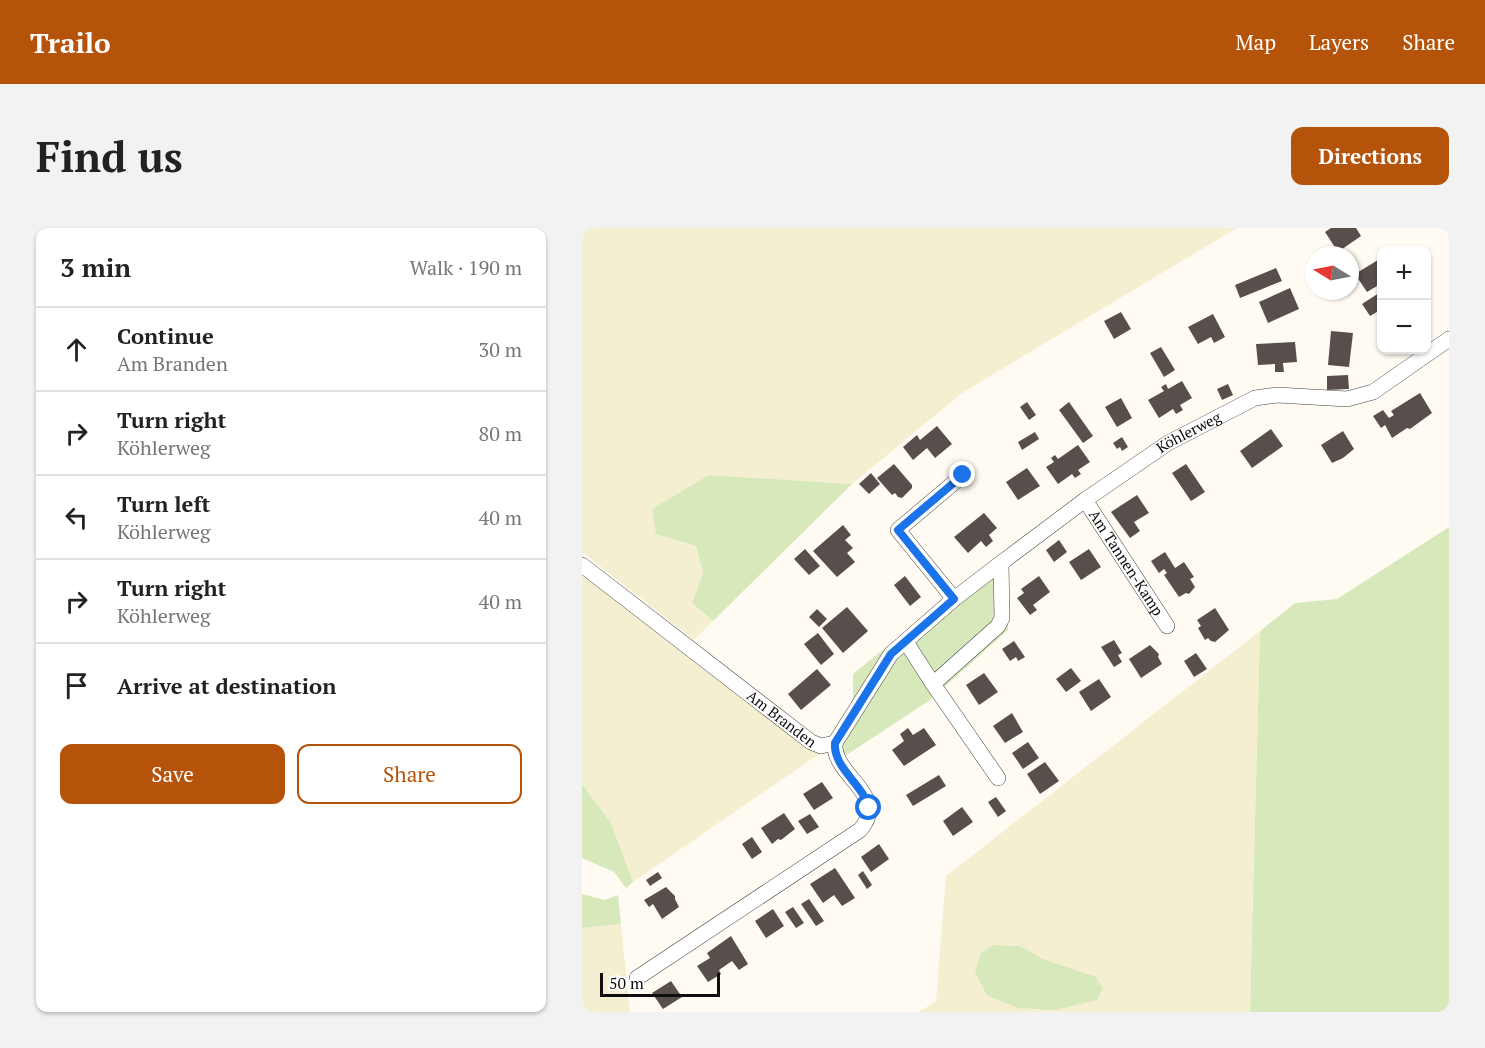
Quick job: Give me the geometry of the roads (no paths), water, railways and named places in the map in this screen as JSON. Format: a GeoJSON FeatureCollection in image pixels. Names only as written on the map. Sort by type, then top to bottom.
{"type":"FeatureCollection","features":[{"type":"Feature","properties":{"kind":"street","name":"Köhlerweg"},"geometry":{"type":"LineString","coordinates":[[835,743],[891,654],[954,599],[1001,563],[1168,442],[1255,398],[1277,395],[1347,399],[1373,392],[1449,339]]}},
{"type":"Feature","properties":{"kind":"street"},"geometry":{"type":"LineString","coordinates":[[954,599],[898,530],[963,475]]}},
{"type":"Feature","properties":{"kind":"street","name":"Am Tannen-Kamp"},"geometry":{"type":"LineString","coordinates":[[1085,500],[1167,626]]}},
{"type":"Feature","properties":{"kind":"street"},"geometry":{"type":"LineString","coordinates":[[933,684],[998,626],[1002,618],[1001,563]]}},
{"type":"Feature","properties":{"kind":"street","name":"Am Branden"},"geometry":{"type":"LineString","coordinates":[[582,565],[811,742],[820,746],[835,743],[836,756],[867,798],[869,808],[866,823],[860,830],[637,978]]}},
{"type":"Feature","properties":{"kind":"street"},"geometry":{"type":"LineString","coordinates":[[906,642],[998,778]]}}]}
